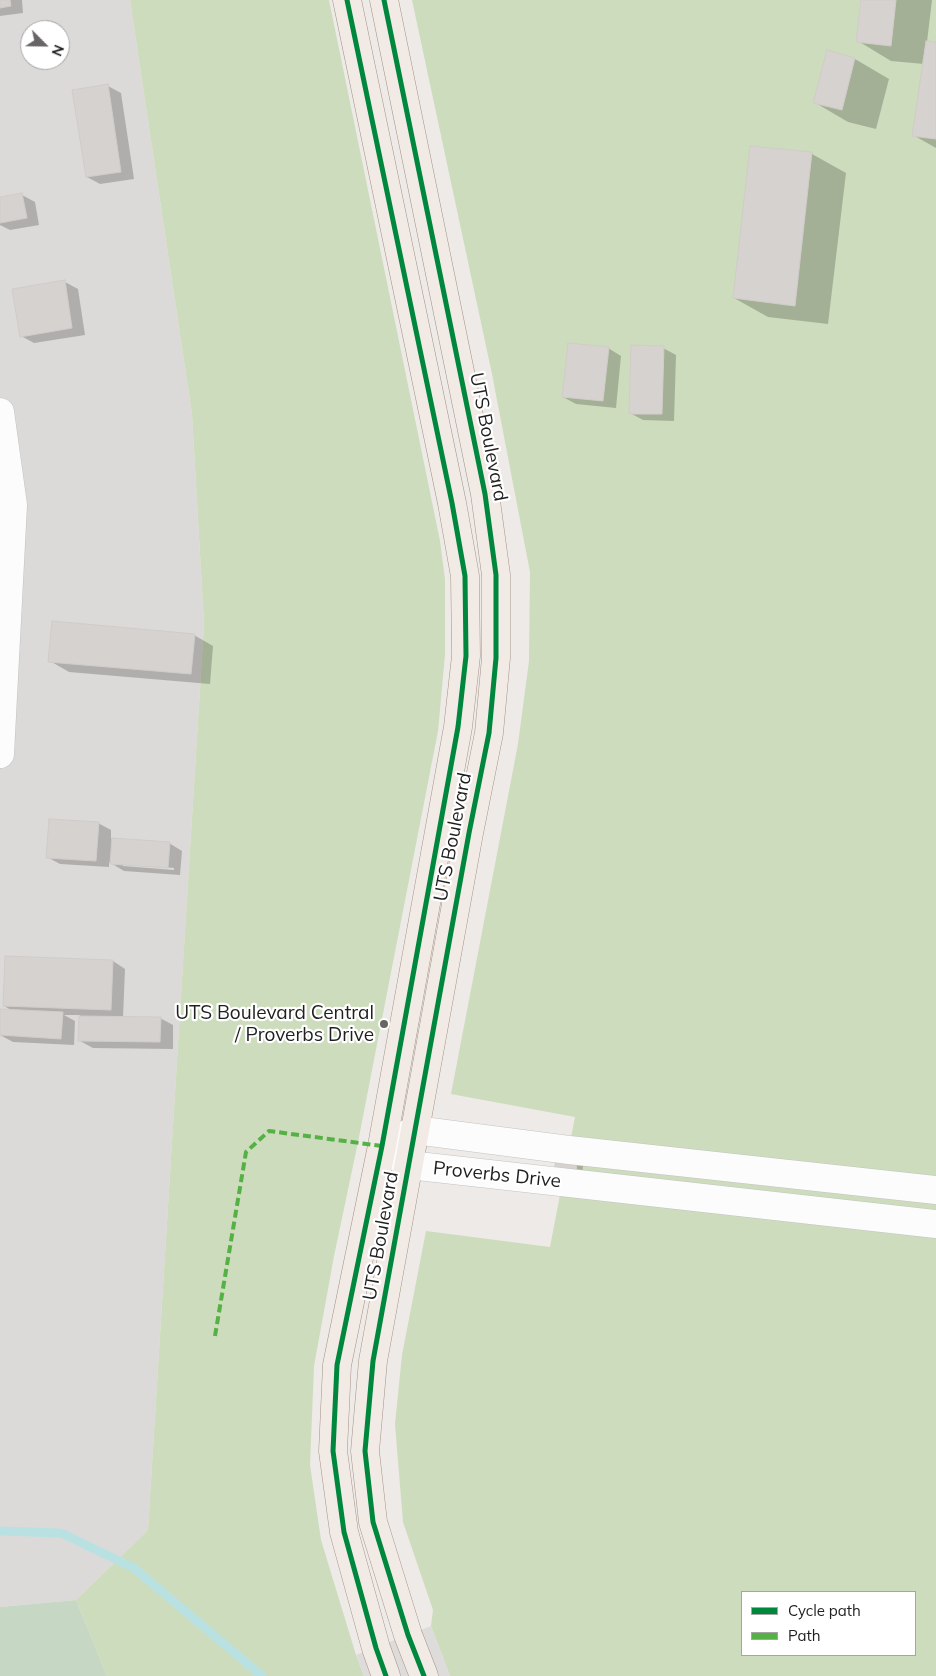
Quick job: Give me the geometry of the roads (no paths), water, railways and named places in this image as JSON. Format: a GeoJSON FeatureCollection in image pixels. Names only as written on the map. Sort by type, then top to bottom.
{"type":"FeatureCollection","features":[{"type":"Feature","properties":{"kind":"main road","name":"UTS Boulevard"},"geometry":{"type":"LineString","coordinates":[[347,0],[452,503],[465,576],[466,656],[458,727],[382,1146],[337,1365],[333,1451],[344,1532],[376,1648],[386,1676]]}},
{"type":"Feature","properties":{"kind":"main road","name":"UTS Boulevard"},"geometry":{"type":"LineString","coordinates":[[384,0],[485,494],[496,575],[496,658],[489,733],[469,833],[374,1361],[365,1451],[372,1522],[408,1635],[424,1676]]}},
{"type":"Feature","properties":{"kind":"street"},"geometry":{"type":"LineString","coordinates":[[0,412],[13,505],[0,754]]}},
{"type":"Feature","properties":{"kind":"street"},"geometry":{"type":"LineString","coordinates":[[382,1146],[415,1130]]}},
{"type":"Feature","properties":{"kind":"street","name":"Proverbs Drive"},"geometry":{"type":"LineString","coordinates":[[415,1130],[569,1150],[936,1190]]}},
{"type":"Feature","properties":{"kind":"street","name":"Proverbs Drive"},"geometry":{"type":"LineString","coordinates":[[382,1146],[409,1165],[936,1224]]}},
{"type":"Feature","properties":{"kind":"waterway"},"geometry":{"type":"LineString","coordinates":[[0,1531],[61,1533],[134,1568],[262,1676]]}},
{"type":"Feature","properties":{"kind":"place","name":"UTS Boulevard Central / Proverbs Drive"},"geometry":{"type":"Point","coordinates":[384,1024]}}]}
